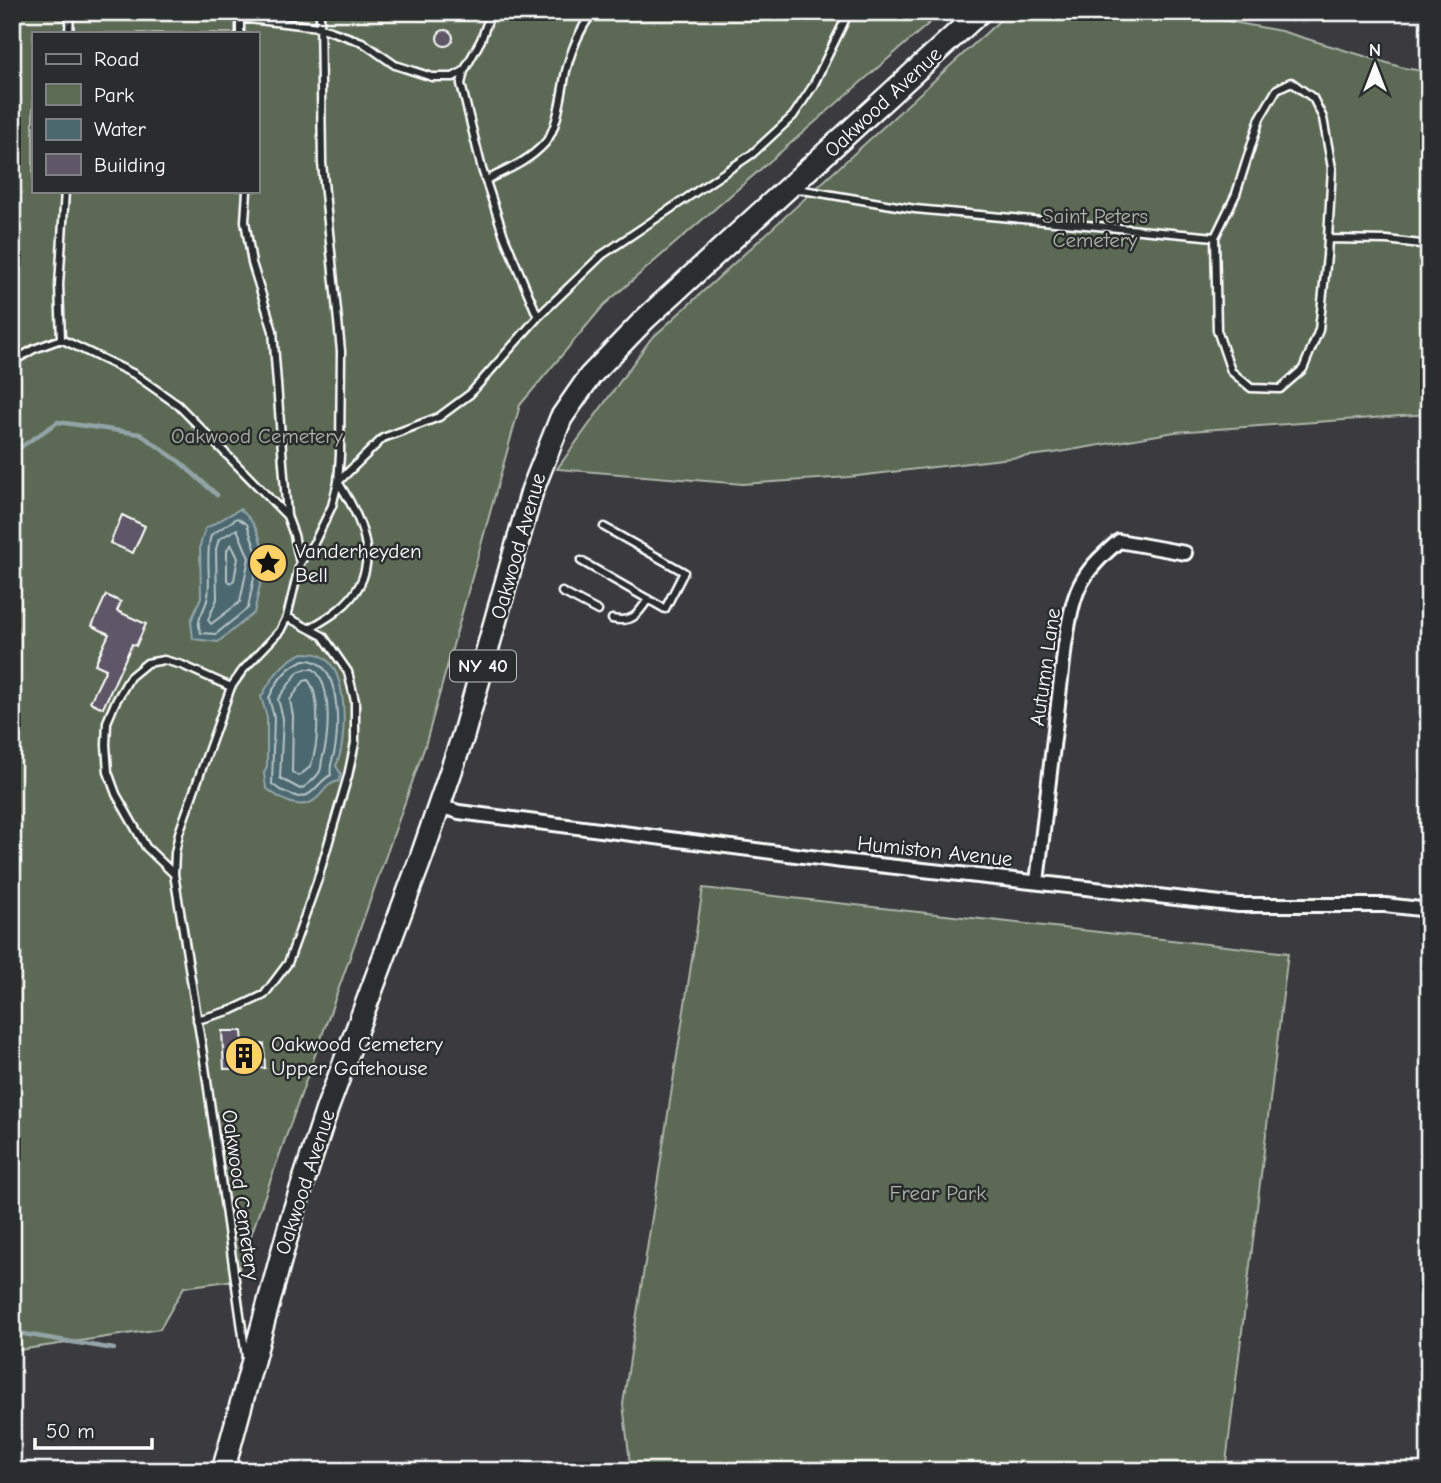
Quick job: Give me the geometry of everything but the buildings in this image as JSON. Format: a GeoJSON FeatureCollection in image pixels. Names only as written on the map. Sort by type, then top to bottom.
{"type":"FeatureCollection","features":[{"type":"Feature","properties":{"kind":"main road","name":"Oakwood Avenue"},"geometry":{"type":"LineString","coordinates":[[223,1471],[292,1217],[327,1109],[463,736],[532,491],[561,418],[590,376],[645,319],[980,12]]}},
{"type":"Feature","properties":{"kind":"street","name":"Autumn Lane"},"geometry":{"type":"LineString","coordinates":[[1037,882],[1065,645],[1071,608],[1079,585],[1095,561],[1119,541],[1185,553]]}},
{"type":"Feature","properties":{"kind":"street","name":"Humiston Avenue"},"geometry":{"type":"LineString","coordinates":[[439,806],[459,812],[816,858],[1239,905],[1385,905],[1429,910]]}},
{"type":"Feature","properties":{"kind":"lane"},"geometry":{"type":"LineString","coordinates":[[69,32],[70,12]]}},
{"type":"Feature","properties":{"kind":"lane","name":"Oakwood Cemetery"},"geometry":{"type":"LineString","coordinates":[[249,1374],[174,874],[175,853],[179,833],[231,687],[243,670],[280,631],[287,617],[300,563],[315,541],[332,506],[338,482],[341,351],[322,163],[320,12]]}},
{"type":"Feature","properties":{"kind":"lane"},"geometry":{"type":"LineString","coordinates":[[491,12],[461,83],[486,180],[504,236],[538,317]]}},
{"type":"Feature","properties":{"kind":"lane"},"geometry":{"type":"LineString","coordinates":[[486,180],[525,161],[547,141],[559,106],[567,68],[576,43],[593,12]]}},
{"type":"Feature","properties":{"kind":"lane","name":"Oakwood Cemetery"},"geometry":{"type":"LineString","coordinates":[[338,482],[383,438],[439,417],[470,394],[538,317],[602,255],[752,154],[793,116],[813,86],[849,12]]}},
{"type":"Feature","properties":{"kind":"lane"},"geometry":{"type":"LineString","coordinates":[[240,15],[319,27],[362,42],[395,65],[432,77],[453,76],[464,71]]}},
{"type":"Feature","properties":{"kind":"lane"},"geometry":{"type":"LineString","coordinates":[[1291,82],[1313,98],[1324,118],[1332,168],[1328,239],[1319,330],[1303,369],[1280,389],[1251,388],[1231,371],[1217,330],[1215,237],[1236,194],[1260,118],[1277,89],[1291,82]]}},
{"type":"Feature","properties":{"kind":"lane"},"geometry":{"type":"LineString","coordinates":[[790,187],[915,209],[1215,237]]}},
{"type":"Feature","properties":{"kind":"lane"},"geometry":{"type":"LineString","coordinates":[[12,362],[34,349],[61,339],[59,285],[65,192]]}},
{"type":"Feature","properties":{"kind":"lane","name":"Oakwood Cemetery"},"geometry":{"type":"LineString","coordinates":[[247,192],[245,221],[251,263],[273,331],[287,516],[300,563]]}},
{"type":"Feature","properties":{"kind":"lane"},"geometry":{"type":"LineString","coordinates":[[1328,239],[1387,240],[1429,245]]}},
{"type":"Feature","properties":{"kind":"lane","name":"Oakwood Cemetery"},"geometry":{"type":"LineString","coordinates":[[61,339],[134,374],[178,404],[287,516]]}},
{"type":"Feature","properties":{"kind":"lane","name":"Oakwood Cemetery"},"geometry":{"type":"LineString","coordinates":[[310,628],[338,610],[356,592],[367,568],[367,544],[349,499],[338,482]]}},
{"type":"Feature","properties":{"kind":"lane"},"geometry":{"type":"LineString","coordinates":[[581,561],[665,609],[684,572],[604,527]]}},
{"type":"Feature","properties":{"kind":"lane"},"geometry":{"type":"LineString","coordinates":[[562,592],[598,611]]}},
{"type":"Feature","properties":{"kind":"lane"},"geometry":{"type":"LineString","coordinates":[[612,619],[624,621],[638,615],[648,599]]}},
{"type":"Feature","properties":{"kind":"lane"},"geometry":{"type":"LineString","coordinates":[[197,1020],[232,1010],[264,995],[288,963],[317,882],[348,776],[355,743],[355,701],[348,672],[323,636],[287,617]]}},
{"type":"Feature","properties":{"kind":"lane"},"geometry":{"type":"LineString","coordinates":[[174,874],[146,847],[116,794],[108,772],[107,722],[130,677],[147,663],[164,660],[183,665],[231,687]]}},
{"type":"Feature","properties":{"kind":"green space","name":"Oakwood Cemetery"},"geometry":{"type":"Polygon","coordinates":[[[12,12],[942,12],[604,305],[520,405],[425,746],[235,1280],[184,1287],[160,1329],[12,1351],[12,12]]]}},
{"type":"Feature","properties":{"kind":"green space","name":"Saint Peters Cemetery"},"geometry":{"type":"Polygon","coordinates":[[[1009,12],[1178,12],[1281,31],[1404,68],[1429,72],[1429,414],[1175,432],[1054,453],[849,477],[743,484],[557,469],[650,340],[1009,12]]]}},
{"type":"Feature","properties":{"kind":"green space","name":"Frear Park"},"geometry":{"type":"Polygon","coordinates":[[[703,888],[1288,953],[1225,1471],[631,1471],[623,1404],[703,888]]]}},
{"type":"Feature","properties":{"kind":"water"},"geometry":{"type":"Polygon","coordinates":[[[240,509],[258,532],[263,558],[254,613],[218,642],[193,639],[191,621],[201,597],[200,546],[205,529],[240,509]]]}},
{"type":"Feature","properties":{"kind":"water"},"geometry":{"type":"Polygon","coordinates":[[[303,653],[323,656],[335,670],[342,697],[344,728],[336,766],[341,774],[339,781],[311,802],[298,804],[284,800],[266,788],[264,773],[267,766],[267,717],[261,697],[283,665],[303,653]]]}},
{"type":"Feature","properties":{"kind":"waterway"},"geometry":{"type":"LineString","coordinates":[[12,453],[58,422],[140,434],[180,462],[217,495]]}},
{"type":"Feature","properties":{"kind":"waterway"},"geometry":{"type":"LineString","coordinates":[[12,1332],[114,1349]]}},
{"type":"Feature","properties":{"kind":"place","name":"Vanderheyden Bell"},"geometry":{"type":"Point","coordinates":[268,563]}},
{"type":"Feature","properties":{"kind":"place","name":"Oakwood Cemetery Upper Gatehouse"},"geometry":{"type":"Point","coordinates":[244,1056]}}]}
